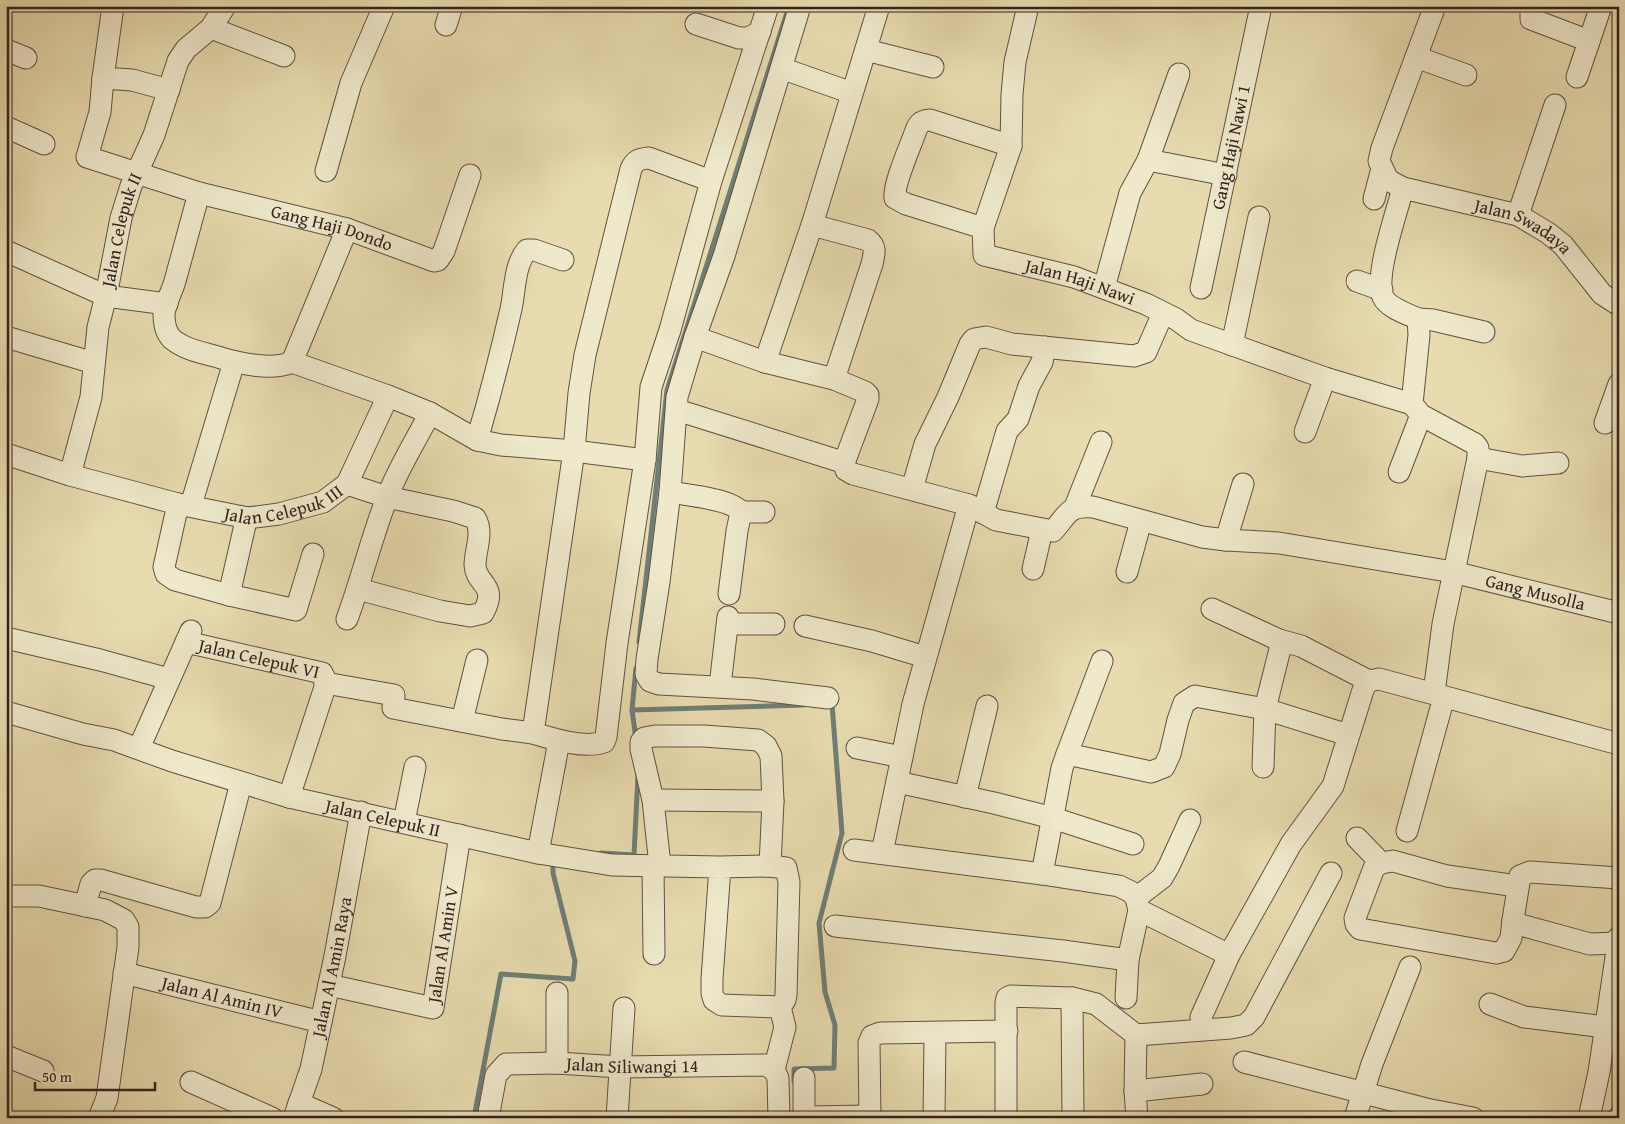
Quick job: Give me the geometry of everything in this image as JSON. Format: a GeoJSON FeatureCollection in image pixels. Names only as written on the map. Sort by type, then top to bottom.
{"type":"FeatureCollection","features":[{"type":"Feature","properties":{"kind":"street"},"geometry":{"type":"LineString","coordinates":[[113,6],[102,78],[132,80],[169,90]]}},
{"type":"Feature","properties":{"kind":"street","name":"Jalan Celepuk II"},"geometry":{"type":"LineString","coordinates":[[70,475],[91,397],[98,327],[121,218],[137,172],[154,135],[178,61],[186,49],[211,28],[225,6]]}},
{"type":"Feature","properties":{"kind":"street"},"geometry":{"type":"LineString","coordinates":[[326,171],[351,83],[384,6]]}},
{"type":"Feature","properties":{"kind":"street"},"geometry":{"type":"LineString","coordinates":[[768,6],[711,181],[670,330],[666,395],[670,492],[646,674],[650,681],[659,684],[720,686],[828,698]]}},
{"type":"Feature","properties":{"kind":"street"},"geometry":{"type":"LineString","coordinates":[[325,683],[394,695],[393,708],[502,729],[533,733],[559,741],[597,745],[604,742],[616,643],[645,460],[666,395],[695,337],[724,256],[800,6]]}},
{"type":"Feature","properties":{"kind":"street"},"geometry":{"type":"LineString","coordinates":[[765,362],[812,225],[879,6]]}},
{"type":"Feature","properties":{"kind":"street","name":"Jalan Haji Nawi"},"geometry":{"type":"LineString","coordinates":[[1028,6],[1015,62],[1011,146],[983,228],[984,255],[1074,277],[1146,304],[1176,319],[1191,330],[1416,410],[1475,444],[1478,448],[1478,458]]}},
{"type":"Feature","properties":{"kind":"street","name":"Gang Haji Nawi 1"},"geometry":{"type":"LineString","coordinates":[[1202,288],[1261,6]]}},
{"type":"Feature","properties":{"kind":"street"},"geometry":{"type":"LineString","coordinates":[[1435,6],[1382,148],[1379,161],[1388,180],[1403,188],[1381,268],[1383,297],[1390,305],[1418,319],[1433,320],[1484,332]]}},
{"type":"Feature","properties":{"kind":"street"},"geometry":{"type":"LineString","coordinates":[[1531,6],[1531,19],[1589,41]]}},
{"type":"Feature","properties":{"kind":"street"},"geometry":{"type":"LineString","coordinates":[[1577,77],[1601,6]]}},
{"type":"Feature","properties":{"kind":"street"},"geometry":{"type":"LineString","coordinates":[[696,24],[740,38],[748,38],[760,32]]}},
{"type":"Feature","properties":{"kind":"street"},"geometry":{"type":"LineString","coordinates":[[211,28],[284,56]]}},
{"type":"Feature","properties":{"kind":"street"},"geometry":{"type":"LineString","coordinates":[[6,50],[26,58]]}},
{"type":"Feature","properties":{"kind":"street"},"geometry":{"type":"LineString","coordinates":[[866,50],[933,67]]}},
{"type":"Feature","properties":{"kind":"street"},"geometry":{"type":"LineString","coordinates":[[1416,58],[1466,75]]}},
{"type":"Feature","properties":{"kind":"street"},"geometry":{"type":"LineString","coordinates":[[781,68],[852,93]]}},
{"type":"Feature","properties":{"kind":"street"},"geometry":{"type":"LineString","coordinates":[[1104,288],[1130,193],[1148,160],[1179,74]]}},
{"type":"Feature","properties":{"kind":"street","name":"Gang Haji Dondo"},"geometry":{"type":"LineString","coordinates":[[102,78],[100,112],[87,156],[199,193],[346,229],[437,260],[444,251],[470,175]]}},
{"type":"Feature","properties":{"kind":"street"},"geometry":{"type":"LineString","coordinates":[[1518,215],[1555,105]]}},
{"type":"Feature","properties":{"kind":"street"},"geometry":{"type":"LineString","coordinates":[[983,228],[906,204],[896,198],[894,193],[914,133],[922,121],[930,120],[1011,146]]}},
{"type":"Feature","properties":{"kind":"street"},"geometry":{"type":"LineString","coordinates":[[6,127],[44,144]]}},
{"type":"Feature","properties":{"kind":"street"},"geometry":{"type":"LineString","coordinates":[[533,733],[574,452],[579,393],[585,355],[634,163],[638,159],[649,158],[711,181]]}},
{"type":"Feature","properties":{"kind":"street"},"geometry":{"type":"LineString","coordinates":[[1148,160],[1226,175]]}},
{"type":"Feature","properties":{"kind":"street"},"geometry":{"type":"LineString","coordinates":[[1374,199],[1382,168]]}},
{"type":"Feature","properties":{"kind":"street","name":"Jalan Swadaya"},"geometry":{"type":"LineString","coordinates":[[1403,188],[1518,215],[1548,233],[1563,245],[1602,294],[1619,305]]}},
{"type":"Feature","properties":{"kind":"street"},"geometry":{"type":"LineString","coordinates":[[199,193],[164,311],[164,321],[172,338],[189,348],[234,362],[267,366],[279,366],[292,362],[430,413],[477,440],[501,445],[645,460]]}},
{"type":"Feature","properties":{"kind":"street"},"geometry":{"type":"LineString","coordinates":[[1232,345],[1259,217]]}},
{"type":"Feature","properties":{"kind":"street"},"geometry":{"type":"LineString","coordinates":[[812,225],[868,240],[872,243],[875,250],[834,380]]}},
{"type":"Feature","properties":{"kind":"street"},"geometry":{"type":"LineString","coordinates":[[292,362],[346,229]]}},
{"type":"Feature","properties":{"kind":"street"},"geometry":{"type":"LineString","coordinates":[[477,440],[493,385],[511,310],[517,272],[522,258],[527,250],[534,250],[563,260]]}},
{"type":"Feature","properties":{"kind":"street"},"geometry":{"type":"LineString","coordinates":[[6,251],[106,296],[167,304]]}},
{"type":"Feature","properties":{"kind":"street"},"geometry":{"type":"LineString","coordinates":[[1357,282],[1382,290]]}},
{"type":"Feature","properties":{"kind":"street"},"geometry":{"type":"LineString","coordinates":[[912,489],[925,444],[948,398],[970,344],[974,340],[986,337],[1012,344],[1134,356],[1141,355],[1146,352],[1163,313]]}},
{"type":"Feature","properties":{"kind":"street"},"geometry":{"type":"LineString","coordinates":[[1399,472],[1416,410],[1418,319]]}},
{"type":"Feature","properties":{"kind":"street"},"geometry":{"type":"LineString","coordinates":[[6,337],[94,363]]}},
{"type":"Feature","properties":{"kind":"street"},"geometry":{"type":"LineString","coordinates":[[695,337],[765,362],[834,380],[865,392],[868,395],[868,399],[844,463],[846,470],[853,474],[912,489],[976,509],[996,520],[1053,531],[1066,513],[1075,507],[1100,442]]}},
{"type":"Feature","properties":{"kind":"street"},"geometry":{"type":"LineString","coordinates":[[882,853],[896,782],[925,657],[976,509],[1007,431],[1018,419],[1029,386],[1042,362],[1045,347]]}},
{"type":"Feature","properties":{"kind":"street"},"geometry":{"type":"LineString","coordinates":[[234,362],[166,556],[164,568],[166,574],[175,580],[229,595],[296,610],[313,554]]}},
{"type":"Feature","properties":{"kind":"street"},"geometry":{"type":"LineString","coordinates":[[1304,432],[1326,378]]}},
{"type":"Feature","properties":{"kind":"street"},"geometry":{"type":"LineString","coordinates":[[1605,423],[1619,384]]}},
{"type":"Feature","properties":{"kind":"street"},"geometry":{"type":"LineString","coordinates":[[666,395],[844,463]]}},
{"type":"Feature","properties":{"kind":"street","name":"Jalan Celepuk III"},"geometry":{"type":"LineString","coordinates":[[6,454],[70,475],[185,505],[248,518],[279,514],[323,502],[347,484],[388,396]]}},
{"type":"Feature","properties":{"kind":"street"},"geometry":{"type":"LineString","coordinates":[[347,619],[387,497],[394,480],[430,413]]}},
{"type":"Feature","properties":{"kind":"street"},"geometry":{"type":"LineString","coordinates":[[1406,831],[1439,695],[1442,624],[1478,458],[1522,466],[1558,463]]}},
{"type":"Feature","properties":{"kind":"street"},"geometry":{"type":"LineString","coordinates":[[347,484],[387,497],[453,511],[475,518],[478,522],[479,538],[475,566],[486,585],[489,602],[483,613],[470,616],[440,611],[358,589]]}},
{"type":"Feature","properties":{"kind":"street"},"geometry":{"type":"LineString","coordinates":[[1226,540],[1243,484]]}},
{"type":"Feature","properties":{"kind":"street"},"geometry":{"type":"LineString","coordinates":[[670,492],[728,503],[738,508],[741,512],[764,512]]}},
{"type":"Feature","properties":{"kind":"street","name":"Gang Musolla"},"geometry":{"type":"LineString","coordinates":[[1075,507],[1093,507],[1202,537],[1279,542],[1453,572],[1619,613]]}},
{"type":"Feature","properties":{"kind":"street"},"geometry":{"type":"LineString","coordinates":[[729,594],[741,512]]}},
{"type":"Feature","properties":{"kind":"street"},"geometry":{"type":"LineString","coordinates":[[1127,572],[1141,521]]}},
{"type":"Feature","properties":{"kind":"street"},"geometry":{"type":"LineString","coordinates":[[229,595],[244,524]]}},
{"type":"Feature","properties":{"kind":"street"},"geometry":{"type":"LineString","coordinates":[[1033,568],[1042,530]]}},
{"type":"Feature","properties":{"kind":"street"},"geometry":{"type":"LineString","coordinates":[[1212,609],[1279,640],[1301,646],[1369,681],[1379,679],[1619,744]]}},
{"type":"Feature","properties":{"kind":"street"},"geometry":{"type":"LineString","coordinates":[[720,686],[728,620],[774,624]]}},
{"type":"Feature","properties":{"kind":"street"},"geometry":{"type":"LineString","coordinates":[[805,626],[882,644],[925,657]]}},
{"type":"Feature","properties":{"kind":"street","name":"Jalan Celepuk VI"},"geometry":{"type":"LineString","coordinates":[[169,679],[188,636],[322,673],[325,683],[289,797]]}},
{"type":"Feature","properties":{"kind":"street"},"geometry":{"type":"LineString","coordinates":[[6,638],[100,660],[169,679],[139,748]]}},
{"type":"Feature","properties":{"kind":"street"},"geometry":{"type":"LineString","coordinates":[[1263,767],[1265,709],[1280,649],[1279,640]]}},
{"type":"Feature","properties":{"kind":"street"},"geometry":{"type":"LineString","coordinates":[[462,721],[477,660]]}},
{"type":"Feature","properties":{"kind":"street"},"geometry":{"type":"LineString","coordinates":[[1042,874],[1062,768],[1102,661]]}},
{"type":"Feature","properties":{"kind":"street"},"geometry":{"type":"LineString","coordinates":[[1195,1024],[1229,955],[1291,844],[1333,786],[1364,687],[1369,681]]}},
{"type":"Feature","properties":{"kind":"street"},"geometry":{"type":"LineString","coordinates":[[1067,754],[1151,772],[1164,767],[1170,754],[1184,703],[1195,696],[1265,709],[1348,735]]}},
{"type":"Feature","properties":{"kind":"street"},"geometry":{"type":"LineString","coordinates":[[965,797],[987,706]]}},
{"type":"Feature","properties":{"kind":"street","name":"Jalan Celepuk II"},"geometry":{"type":"LineString","coordinates":[[6,712],[83,734],[114,740],[172,761],[213,772],[241,783],[289,797],[540,854],[612,865],[770,866]]}},
{"type":"Feature","properties":{"kind":"street"},"geometry":{"type":"LineString","coordinates":[[654,954],[657,866],[652,800],[641,742],[644,738],[655,736],[704,736],[758,740],[766,746],[771,756],[773,801],[770,866],[786,868],[789,882],[786,995],[780,1008],[785,1027],[770,1067],[778,1078],[779,1118]]}},
{"type":"Feature","properties":{"kind":"street"},"geometry":{"type":"LineString","coordinates":[[540,854],[559,741]]}},
{"type":"Feature","properties":{"kind":"street"},"geometry":{"type":"LineString","coordinates":[[856,748],[902,757]]}},
{"type":"Feature","properties":{"kind":"street"},"geometry":{"type":"LineString","coordinates":[[404,822],[415,767]]}},
{"type":"Feature","properties":{"kind":"street"},"geometry":{"type":"LineString","coordinates":[[896,782],[1053,818],[1133,844]]}},
{"type":"Feature","properties":{"kind":"street"},"geometry":{"type":"LineString","coordinates":[[85,906],[91,884],[95,880],[101,880],[196,907],[204,907],[210,903],[241,783]]}},
{"type":"Feature","properties":{"kind":"street"},"geometry":{"type":"LineString","coordinates":[[652,800],[773,801]]}},
{"type":"Feature","properties":{"kind":"street","name":"Jalan Al Amin Raya"},"geometry":{"type":"LineString","coordinates":[[296,1110],[311,1069],[361,812]]}},
{"type":"Feature","properties":{"kind":"street"},"geometry":{"type":"LineString","coordinates":[[1126,998],[1128,960],[1138,904],[1162,878],[1190,820]]}},
{"type":"Feature","properties":{"kind":"street","name":"Jalan Al Amin V"},"geometry":{"type":"LineString","coordinates":[[328,985],[433,1008],[460,835]]}},
{"type":"Feature","properties":{"kind":"street"},"geometry":{"type":"LineString","coordinates":[[1357,838],[1381,863]]}},
{"type":"Feature","properties":{"kind":"street"},"geometry":{"type":"LineString","coordinates":[[854,850],[1042,874],[1118,886],[1131,892],[1138,904],[1229,955]]}},
{"type":"Feature","properties":{"kind":"street"},"geometry":{"type":"LineString","coordinates":[[1517,886],[1447,876],[1393,861],[1381,863],[1374,868],[1355,918],[1356,924],[1360,929],[1496,953],[1504,951],[1511,938],[1517,886],[1520,876],[1530,872],[1619,878]]}},
{"type":"Feature","properties":{"kind":"street"},"geometry":{"type":"LineString","coordinates":[[720,867],[712,979],[714,1000],[722,1005],[780,1008]]}},
{"type":"Feature","properties":{"kind":"street"},"geometry":{"type":"LineString","coordinates":[[1006,1118],[1007,998],[1011,996],[1072,998],[1096,1004],[1136,1035],[1195,1024],[1231,1028],[1246,1025],[1258,1008],[1331,873]]}},
{"type":"Feature","properties":{"kind":"street"},"geometry":{"type":"LineString","coordinates":[[6,896],[39,896],[105,910],[124,920],[128,927],[124,973],[107,1098],[99,1118]]}},
{"type":"Feature","properties":{"kind":"street"},"geometry":{"type":"LineString","coordinates":[[1513,920],[1517,924],[1590,944],[1618,940],[1599,1072],[1589,1118]]}},
{"type":"Feature","properties":{"kind":"street"},"geometry":{"type":"LineString","coordinates":[[835,926],[1128,960]]}},
{"type":"Feature","properties":{"kind":"street"},"geometry":{"type":"LineString","coordinates":[[1355,1118],[1372,1064],[1410,967]]}},
{"type":"Feature","properties":{"kind":"street","name":"Jalan Al Amin IV"},"geometry":{"type":"LineString","coordinates":[[124,973],[321,1022]]}},
{"type":"Feature","properties":{"kind":"street"},"geometry":{"type":"LineString","coordinates":[[557,993],[557,1063]]}},
{"type":"Feature","properties":{"kind":"street"},"geometry":{"type":"LineString","coordinates":[[1072,998],[1073,1118]]}},
{"type":"Feature","properties":{"kind":"street"},"geometry":{"type":"LineString","coordinates":[[1490,1004],[1524,1017],[1605,1027]]}},
{"type":"Feature","properties":{"kind":"street"},"geometry":{"type":"LineString","coordinates":[[617,1118],[624,1008]]}},
{"type":"Feature","properties":{"kind":"street"},"geometry":{"type":"LineString","coordinates":[[804,1078],[804,1118],[870,1117],[869,1043],[872,1036],[880,1034],[1007,1030]]}},
{"type":"Feature","properties":{"kind":"street"},"geometry":{"type":"LineString","coordinates":[[934,1118],[935,1033]]}},
{"type":"Feature","properties":{"kind":"street"},"geometry":{"type":"LineString","coordinates":[[1136,1035],[1135,1091],[1137,1118]]}},
{"type":"Feature","properties":{"kind":"street"},"geometry":{"type":"LineString","coordinates":[[6,1056],[43,1070]]}},
{"type":"Feature","properties":{"kind":"street"},"geometry":{"type":"LineString","coordinates":[[1244,1062],[1364,1092],[1424,1113],[1473,1118]]}},
{"type":"Feature","properties":{"kind":"street","name":"Jalan Siliwangi 14"},"geometry":{"type":"LineString","coordinates":[[488,1118],[493,1088],[500,1070],[506,1064],[557,1063],[620,1066],[770,1067]]}},
{"type":"Feature","properties":{"kind":"street"},"geometry":{"type":"LineString","coordinates":[[191,1082],[272,1118]]}},
{"type":"Feature","properties":{"kind":"street"},"geometry":{"type":"LineString","coordinates":[[1135,1091],[1202,1084]]}},
{"type":"Feature","properties":{"kind":"street"},"geometry":{"type":"LineString","coordinates":[[296,1110],[334,1118]]}},
{"type":"Feature","properties":{"kind":"waterway"},"geometry":{"type":"LineString","coordinates":[[639,642],[667,390],[789,6]]}},
{"type":"Feature","properties":{"kind":"waterway"},"geometry":{"type":"LineString","coordinates":[[636,668],[632,710],[636,739]]}},
{"type":"Feature","properties":{"kind":"waterway"},"geometry":{"type":"LineString","coordinates":[[794,1081],[794,1069],[834,1068],[835,1025],[825,992],[819,923],[842,833],[832,704],[830,704]]}},
{"type":"Feature","properties":{"kind":"waterway"},"geometry":{"type":"LineString","coordinates":[[632,710],[804,705]]}},
{"type":"Feature","properties":{"kind":"waterway"},"geometry":{"type":"LineString","coordinates":[[601,853],[634,855],[638,775]]}},
{"type":"Feature","properties":{"kind":"waterway"},"geometry":{"type":"LineString","coordinates":[[474,1118],[501,974],[573,979],[575,961],[553,873],[553,861]]}}]}
